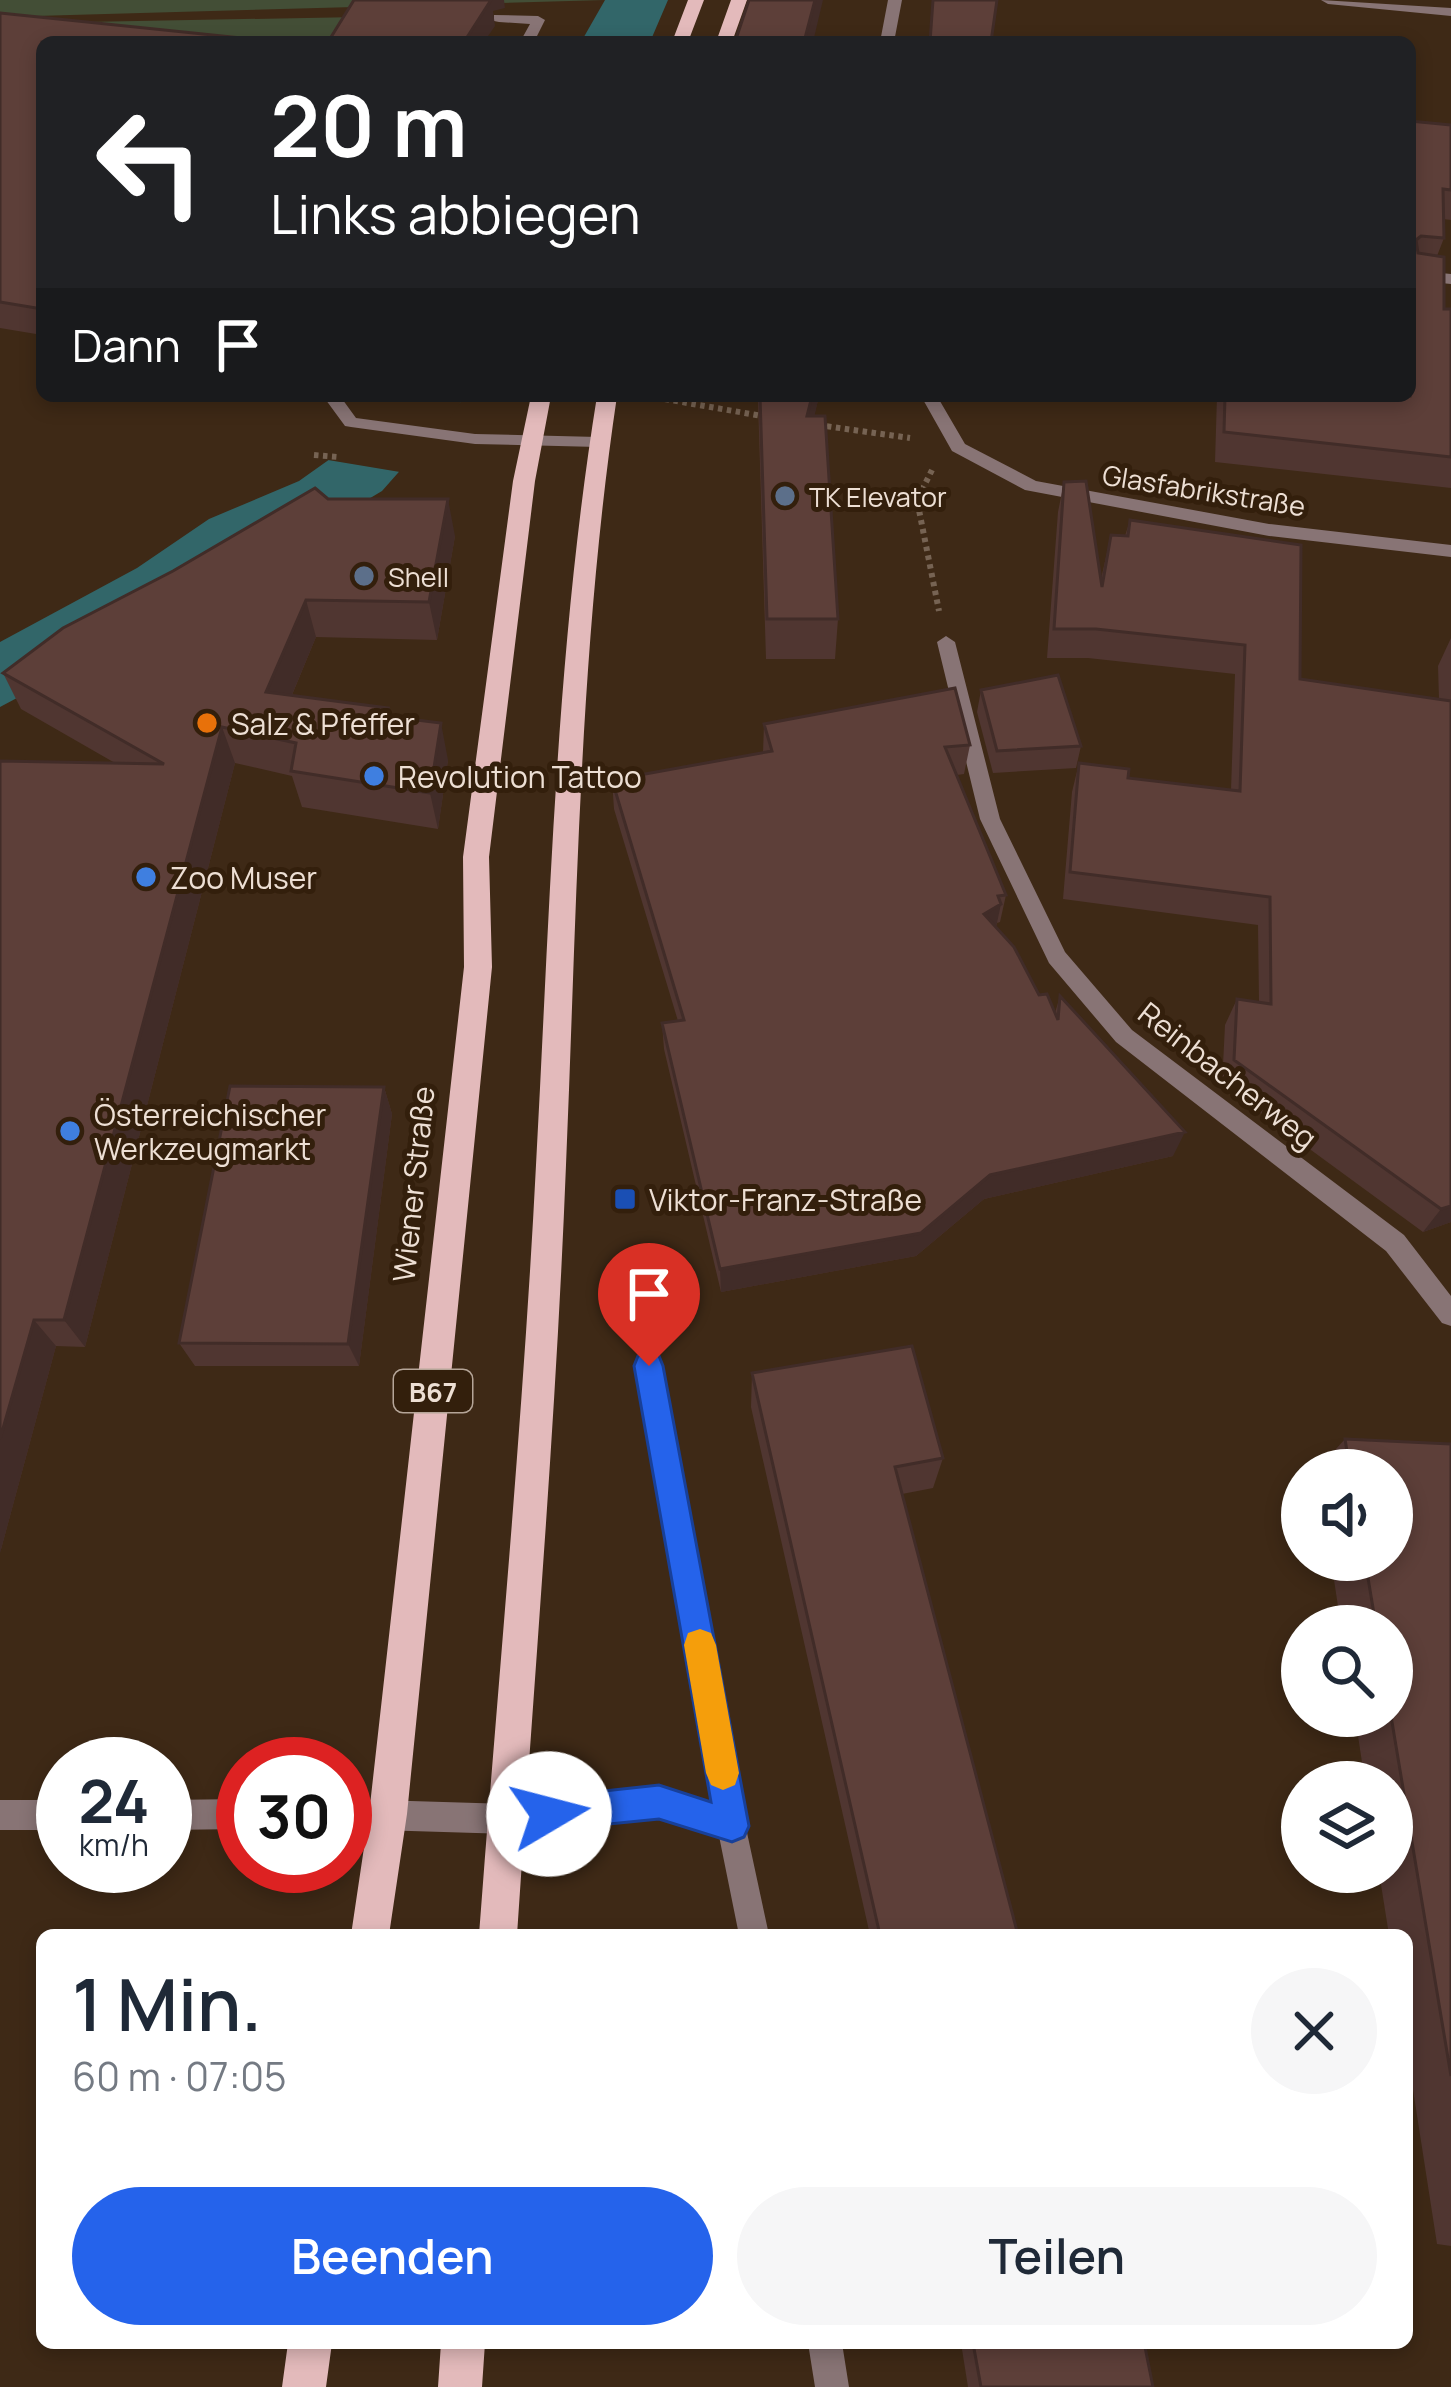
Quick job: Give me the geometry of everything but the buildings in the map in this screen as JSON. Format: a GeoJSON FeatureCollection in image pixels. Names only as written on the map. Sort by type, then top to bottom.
{"type":"FeatureCollection","features":[{"type":"Feature","properties":{"kind":"main road"},"geometry":{"type":"LineString","coordinates":[[682,36],[696,0]]}},
{"type":"Feature","properties":{"kind":"main road"},"geometry":{"type":"LineString","coordinates":[[726,36],[740,0]]}},
{"type":"Feature","properties":{"kind":"main road","name":"Wiener Straße"},"geometry":{"type":"LineString","coordinates":[[371,1929],[388,1814],[478,967],[476,857],[524,481],[540,402]]}},
{"type":"Feature","properties":{"kind":"main road"},"geometry":{"type":"LineString","coordinates":[[499,1929],[551,1172],[566,812],[588,508],[607,402]]}},
{"type":"Feature","properties":{"kind":"main road"},"geometry":{"type":"LineString","coordinates":[[304,2387],[309,2349]]}},
{"type":"Feature","properties":{"kind":"main road"},"geometry":{"type":"LineString","coordinates":[[460,2387],[463,2349]]}},
{"type":"Feature","properties":{"kind":"street"},"geometry":{"type":"LineString","coordinates":[[888,36],[895,0]]}},
{"type":"Feature","properties":{"kind":"street"},"geometry":{"type":"LineString","coordinates":[[1328,0],[1451,12]]}},
{"type":"Feature","properties":{"kind":"street"},"geometry":{"type":"LineString","coordinates":[[499,18],[538,20],[530,36]]}},
{"type":"Feature","properties":{"kind":"street"},"geometry":{"type":"LineString","coordinates":[[1416,276],[1451,279]]}},
{"type":"Feature","properties":{"kind":"street"},"geometry":{"type":"LineString","coordinates":[[336,402],[351,422],[475,439],[598,442]]}},
{"type":"Feature","properties":{"kind":"street"},"geometry":{"type":"LineString","coordinates":[[932,402],[958,447]]}},
{"type":"Feature","properties":{"kind":"street","name":"Glasfabrikstraße"},"geometry":{"type":"LineString","coordinates":[[958,447],[1000,473],[1061,494],[1269,530],[1451,551]]}},
{"type":"Feature","properties":{"kind":"street","name":"Reinbacherweg"},"geometry":{"type":"LineString","coordinates":[[946,642],[990,819],[1057,957],[1124,1036],[1395,1243],[1451,1315]]}},
{"type":"Feature","properties":{"kind":"street"},"geometry":{"type":"LineString","coordinates":[[649,1366],[753,1929]]}},
{"type":"Feature","properties":{"kind":"street"},"geometry":{"type":"LineString","coordinates":[[372,1814],[509,1819],[659,1802],[732,1826]]}},
{"type":"Feature","properties":{"kind":"street"},"geometry":{"type":"LineString","coordinates":[[0,1815],[36,1815]]}},
{"type":"Feature","properties":{"kind":"street"},"geometry":{"type":"LineString","coordinates":[[826,2349],[832,2387]]}},
{"type":"Feature","properties":{"kind":"path"},"geometry":{"type":"LineString","coordinates":[[681,402],[774,418]]}},
{"type":"Feature","properties":{"kind":"path"},"geometry":{"type":"LineString","coordinates":[[813,424],[894,436]]}},
{"type":"Feature","properties":{"kind":"path"},"geometry":{"type":"LineString","coordinates":[[946,642],[917,500],[935,462],[958,447]]}},
{"type":"Feature","properties":{"kind":"green space"},"geometry":{"type":"Polygon","coordinates":[[[0,0],[605,0],[0,17],[0,0]]]}},
{"type":"Feature","properties":{"kind":"green space"},"geometry":{"type":"Polygon","coordinates":[[[359,17],[347,36],[83,36],[84,22],[359,17]]]}},
{"type":"Feature","properties":{"kind":"water"},"geometry":{"type":"Polygon","coordinates":[[[605,0],[668,0],[653,36],[584,36],[605,0]]]}},
{"type":"Feature","properties":{"kind":"water"},"geometry":{"type":"Polygon","coordinates":[[[392,402],[461,402],[382,491],[188,607],[0,707],[0,642],[137,568],[209,519],[299,481],[361,437],[392,402]]]}},
{"type":"Feature","properties":{"kind":"pier"},"geometry":{"type":"Polygon","coordinates":[[[383,402],[461,402],[436,439],[400,472],[328,460],[383,402]]]}},
{"type":"Feature","properties":{"kind":"slow traffic"},"geometry":{"type":"LineString","coordinates":[[700,1645],[723,1773]]}},
{"type":"Feature","properties":{"kind":"place","name":"TK Elevator"},"geometry":{"type":"Point","coordinates":[785,496]}},
{"type":"Feature","properties":{"kind":"place","name":"Shell"},"geometry":{"type":"Point","coordinates":[364,576]}},
{"type":"Feature","properties":{"kind":"place","name":"Salz & Pfeffer"},"geometry":{"type":"Point","coordinates":[207,723]}},
{"type":"Feature","properties":{"kind":"place","name":"Revolution Tattoo"},"geometry":{"type":"Point","coordinates":[374,776]}},
{"type":"Feature","properties":{"kind":"place","name":"Zoo Muser"},"geometry":{"type":"Point","coordinates":[146,877]}},
{"type":"Feature","properties":{"kind":"place","name":"Österreichischer Werkzeugmarkt"},"geometry":{"type":"Point","coordinates":[70,1131]}},
{"type":"Feature","properties":{"kind":"place","name":"Viktor-Franz-Straße"},"geometry":{"type":"Point","coordinates":[625,1199]}},
{"type":"Feature","properties":{"kind":"route"},"geometry":{"type":"LineString","coordinates":[[549,1814],[659,1802],[732,1826],[649,1366]]}}]}
